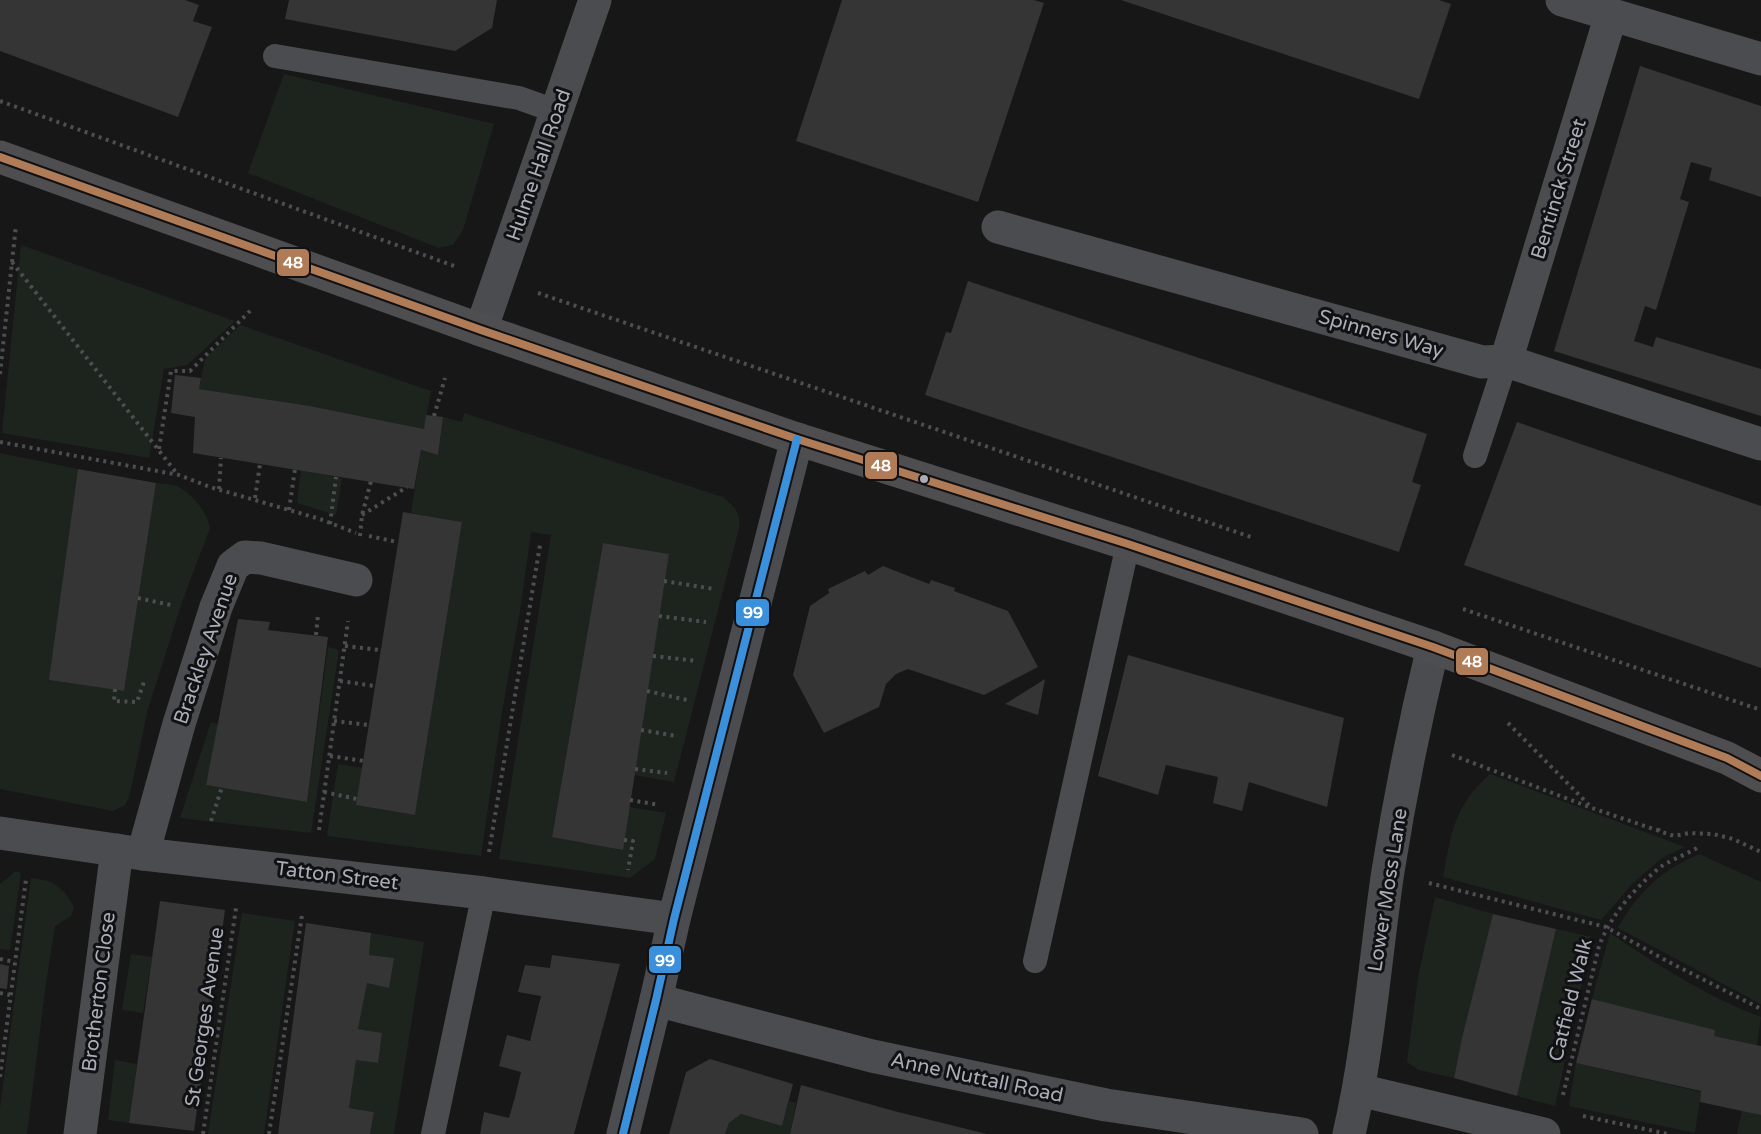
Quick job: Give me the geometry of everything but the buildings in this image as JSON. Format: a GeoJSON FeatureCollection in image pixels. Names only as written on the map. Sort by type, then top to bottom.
{"type":"FeatureCollection","features":[{"type":"Feature","properties":{"kind":"highway"},"geometry":{"type":"LineString","coordinates":[[0,159],[481,330],[797,439],[1128,544],[1433,647],[1727,758],[1761,776]]}},
{"type":"Feature","properties":{"kind":"highway"},"geometry":{"type":"LineString","coordinates":[[1727,758],[1761,765]]}},
{"type":"Feature","properties":{"kind":"street","name":"Hulme Hall Road"},"geometry":{"type":"LineString","coordinates":[[481,330],[595,0]]}},
{"type":"Feature","properties":{"kind":"street"},"geometry":{"type":"LineString","coordinates":[[1562,0],[1761,59]]}},
{"type":"Feature","properties":{"kind":"street","name":"Bentinck Street"},"geometry":{"type":"LineString","coordinates":[[1506,361],[1611,15]]}},
{"type":"Feature","properties":{"kind":"street","name":"Spinners Way"},"geometry":{"type":"LineString","coordinates":[[998,227],[1482,362],[1506,361],[1761,444]]}},
{"type":"Feature","properties":{"kind":"street"},"geometry":{"type":"LineString","coordinates":[[623,1134],[674,919],[797,439]]}},
{"type":"Feature","properties":{"kind":"street","name":"Brackley Avenue"},"geometry":{"type":"LineString","coordinates":[[130,852],[179,724],[216,607],[234,566],[245,557],[261,558],[356,580]]}},
{"type":"Feature","properties":{"kind":"street","name":"Lower Moss Lane"},"geometry":{"type":"LineString","coordinates":[[1349,1134],[1359,1090],[1388,870],[1433,647]]}},
{"type":"Feature","properties":{"kind":"street","name":"Tatton Street"},"geometry":{"type":"LineString","coordinates":[[0,832],[130,852],[484,893],[674,919]]}},
{"type":"Feature","properties":{"kind":"street","name":"Brotherton Close"},"geometry":{"type":"LineString","coordinates":[[80,1134],[130,852]]}},
{"type":"Feature","properties":{"kind":"street","name":"Anne Nuttall Road"},"geometry":{"type":"LineString","coordinates":[[656,1000],[872,1056],[1083,1100],[1302,1134]]}},
{"type":"Feature","properties":{"kind":"street"},"geometry":{"type":"LineString","coordinates":[[1359,1090],[1544,1134]]}},
{"type":"Feature","properties":{"kind":"lane"},"geometry":{"type":"LineString","coordinates":[[274,56],[519,98],[558,112]]}},
{"type":"Feature","properties":{"kind":"lane"},"geometry":{"type":"LineString","coordinates":[[1475,456],[1506,361]]}},
{"type":"Feature","properties":{"kind":"lane"},"geometry":{"type":"LineString","coordinates":[[1035,961],[1128,544]]}},
{"type":"Feature","properties":{"kind":"lane"},"geometry":{"type":"LineString","coordinates":[[433,1134],[484,893]]}},
{"type":"Feature","properties":{"kind":"path"},"geometry":{"type":"LineString","coordinates":[[0,101],[463,270]]}},
{"type":"Feature","properties":{"kind":"path"},"geometry":{"type":"LineString","coordinates":[[0,374],[16,225]]}},
{"type":"Feature","properties":{"kind":"path"},"geometry":{"type":"LineString","coordinates":[[12,262],[179,475]]}},
{"type":"Feature","properties":{"kind":"path"},"geometry":{"type":"LineString","coordinates":[[532,293],[542,293],[1265,542]]}},
{"type":"Feature","properties":{"kind":"path"},"geometry":{"type":"LineString","coordinates":[[159,450],[171,371],[190,371],[252,309]]}},
{"type":"Feature","properties":{"kind":"path"},"geometry":{"type":"LineString","coordinates":[[434,416],[445,378]]}},
{"type":"Feature","properties":{"kind":"path"},"geometry":{"type":"LineString","coordinates":[[0,442],[179,475],[360,535],[397,542]]}},
{"type":"Feature","properties":{"kind":"path"},"geometry":{"type":"LineString","coordinates":[[219,489],[221,458]]}},
{"type":"Feature","properties":{"kind":"path"},"geometry":{"type":"LineString","coordinates":[[255,499],[260,464]]}},
{"type":"Feature","properties":{"kind":"path"},"geometry":{"type":"LineString","coordinates":[[289,510],[295,470]]}},
{"type":"Feature","properties":{"kind":"path"},"geometry":{"type":"LineString","coordinates":[[330,524],[336,477]]}},
{"type":"Feature","properties":{"kind":"path"},"geometry":{"type":"LineString","coordinates":[[319,832],[356,580],[362,515],[371,481]]}},
{"type":"Feature","properties":{"kind":"path"},"geometry":{"type":"LineString","coordinates":[[362,515],[407,487]]}},
{"type":"Feature","properties":{"kind":"path"},"geometry":{"type":"LineString","coordinates":[[489,856],[540,545]]}},
{"type":"Feature","properties":{"kind":"path"},"geometry":{"type":"LineString","coordinates":[[664,581],[725,591]]}},
{"type":"Feature","properties":{"kind":"path"},"geometry":{"type":"LineString","coordinates":[[138,598],[181,607]]}},
{"type":"Feature","properties":{"kind":"path"},"geometry":{"type":"LineString","coordinates":[[168,613],[171,605]]}},
{"type":"Feature","properties":{"kind":"path"},"geometry":{"type":"LineString","coordinates":[[316,635],[319,607]]}},
{"type":"Feature","properties":{"kind":"path"},"geometry":{"type":"LineString","coordinates":[[1456,607],[1761,710]]}},
{"type":"Feature","properties":{"kind":"path"},"geometry":{"type":"LineString","coordinates":[[659,616],[717,623]]}},
{"type":"Feature","properties":{"kind":"path"},"geometry":{"type":"LineString","coordinates":[[345,646],[380,650]]}},
{"type":"Feature","properties":{"kind":"path"},"geometry":{"type":"LineString","coordinates":[[653,656],[708,663]]}},
{"type":"Feature","properties":{"kind":"path"},"geometry":{"type":"LineString","coordinates":[[115,689],[114,700],[137,702],[148,671]]}},
{"type":"Feature","properties":{"kind":"path"},"geometry":{"type":"LineString","coordinates":[[340,681],[375,686]]}},
{"type":"Feature","properties":{"kind":"path"},"geometry":{"type":"LineString","coordinates":[[1698,696],[1700,689]]}},
{"type":"Feature","properties":{"kind":"path"},"geometry":{"type":"LineString","coordinates":[[647,692],[698,702]]}},
{"type":"Feature","properties":{"kind":"path"},"geometry":{"type":"LineString","coordinates":[[1504,718],[1592,808]]}},
{"type":"Feature","properties":{"kind":"path"},"geometry":{"type":"LineString","coordinates":[[334,721],[369,725]]}},
{"type":"Feature","properties":{"kind":"path"},"geometry":{"type":"LineString","coordinates":[[641,730],[680,737]]}},
{"type":"Feature","properties":{"kind":"path"},"geometry":{"type":"LineString","coordinates":[[1412,743],[1443,752],[1674,836],[1689,833],[1713,834],[1733,839],[1761,852]]}},
{"type":"Feature","properties":{"kind":"path"},"geometry":{"type":"LineString","coordinates":[[330,756],[364,762]]}},
{"type":"Feature","properties":{"kind":"path"},"geometry":{"type":"LineString","coordinates":[[635,769],[669,773]]}},
{"type":"Feature","properties":{"kind":"path"},"geometry":{"type":"LineString","coordinates":[[207,831],[222,787]]}},
{"type":"Feature","properties":{"kind":"path"},"geometry":{"type":"LineString","coordinates":[[324,792],[357,799]]}},
{"type":"Feature","properties":{"kind":"path"},"geometry":{"type":"LineString","coordinates":[[630,800],[662,806]]}},
{"type":"Feature","properties":{"kind":"path"},"geometry":{"type":"LineString","coordinates":[[1658,831],[1660,824]]}},
{"type":"Feature","properties":{"kind":"path"},"geometry":{"type":"LineString","coordinates":[[624,840],[633,841],[627,875]]}},
{"type":"Feature","properties":{"kind":"path"},"geometry":{"type":"LineString","coordinates":[[1425,882],[1606,927],[1620,907],[1660,867],[1697,848]]}},
{"type":"Feature","properties":{"kind":"path"},"geometry":{"type":"LineString","coordinates":[[0,1077],[26,876]]}},
{"type":"Feature","properties":{"kind":"path","name":"St Georges Avenue"},"geometry":{"type":"LineString","coordinates":[[203,1134],[236,904]]}},
{"type":"Feature","properties":{"kind":"path"},"geometry":{"type":"LineString","coordinates":[[269,1134],[303,911]]}},
{"type":"Feature","properties":{"kind":"path","name":"Catfield Walk"},"geometry":{"type":"LineString","coordinates":[[1562,1100],[1599,946],[1606,927],[1761,1009]]}},
{"type":"Feature","properties":{"kind":"path"},"geometry":{"type":"LineString","coordinates":[[0,959],[15,962]]}},
{"type":"Feature","properties":{"kind":"path"},"geometry":{"type":"LineString","coordinates":[[0,993],[10,995]]}},
{"type":"Feature","properties":{"kind":"path"},"geometry":{"type":"LineString","coordinates":[[0,1011],[9,1012]]}},
{"type":"Feature","properties":{"kind":"path"},"geometry":{"type":"LineString","coordinates":[[1581,1116],[1668,1134]]}},
{"type":"Feature","properties":{"kind":"shaded area"},"geometry":{"type":"Polygon","coordinates":[[[284,74],[494,124],[463,230],[453,245],[439,248],[248,173],[284,74]]]}},
{"type":"Feature","properties":{"kind":"shaded area"},"geometry":{"type":"Polygon","coordinates":[[[21,245],[235,321],[187,365],[164,369],[149,458],[2,433],[21,245]]]}},
{"type":"Feature","properties":{"kind":"shaded area"},"geometry":{"type":"Polygon","coordinates":[[[240,325],[431,391],[424,429],[310,406],[199,389],[205,359],[240,325]]]}},
{"type":"Feature","properties":{"kind":"shaded area"},"geometry":{"type":"Polygon","coordinates":[[[464,413],[723,497],[737,512],[740,524],[674,782],[634,775],[669,554],[603,543],[552,836],[629,807],[666,813],[655,859],[630,878],[499,859],[551,535],[531,532],[481,856],[327,836],[338,764],[363,768],[357,805],[415,815],[462,522],[411,513],[421,450],[438,455],[443,417],[462,422],[464,413]]]}},
{"type":"Feature","properties":{"kind":"shaded area"},"geometry":{"type":"Polygon","coordinates":[[[0,453],[78,469],[50,680],[124,691],[156,483],[174,485],[184,490],[199,505],[210,528],[182,602],[148,709],[129,798],[125,805],[113,811],[0,789],[0,453]]]}},
{"type":"Feature","properties":{"kind":"shaded area"},"geometry":{"type":"Polygon","coordinates":[[[301,470],[342,478],[336,515],[297,503],[301,470]]]}},
{"type":"Feature","properties":{"kind":"shaded area"},"geometry":{"type":"Polygon","coordinates":[[[328,647],[339,650],[311,833],[180,818],[211,722],[218,724],[206,785],[307,802],[328,647]]]}},
{"type":"Feature","properties":{"kind":"shaded area"},"geometry":{"type":"Polygon","coordinates":[[[1490,774],[1685,847],[1662,858],[1633,883],[1601,920],[1443,877],[1452,833],[1461,809],[1490,774]]]}},
{"type":"Feature","properties":{"kind":"shaded area"},"geometry":{"type":"Polygon","coordinates":[[[1699,854],[1761,882],[1761,1004],[1618,928],[1634,904],[1654,881],[1672,868],[1699,854]]]}},
{"type":"Feature","properties":{"kind":"shaded area"},"geometry":{"type":"Polygon","coordinates":[[[16,871],[21,873],[10,950],[0,949],[0,884],[16,871]]]}},
{"type":"Feature","properties":{"kind":"shaded area"},"geometry":{"type":"Polygon","coordinates":[[[31,878],[57,886],[66,894],[74,907],[71,916],[55,926],[27,1134],[0,1134],[0,1108],[31,878]]]}},
{"type":"Feature","properties":{"kind":"shaded area"},"geometry":{"type":"Polygon","coordinates":[[[1435,897],[1493,914],[1454,1078],[1419,1070],[1407,1062],[1418,978],[1435,897]]]}},
{"type":"Feature","properties":{"kind":"shaded area"},"geometry":{"type":"Polygon","coordinates":[[[242,913],[295,921],[264,1134],[208,1134],[242,913]]]}},
{"type":"Feature","properties":{"kind":"shaded area"},"geometry":{"type":"Polygon","coordinates":[[[1556,929],[1592,937],[1555,1106],[1517,1096],[1556,929]]]}},
{"type":"Feature","properties":{"kind":"shaded area"},"geometry":{"type":"Polygon","coordinates":[[[371,933],[424,942],[394,1134],[370,1134],[374,1112],[349,1108],[356,1060],[378,1063],[382,1033],[358,1029],[367,983],[393,958],[369,955],[371,933]]]}},
{"type":"Feature","properties":{"kind":"shaded area"},"geometry":{"type":"Polygon","coordinates":[[[1610,933],[1683,980],[1761,1017],[1757,1045],[1714,1036],[1714,1030],[1592,999],[1610,933]]]}},
{"type":"Feature","properties":{"kind":"shaded area"},"geometry":{"type":"Polygon","coordinates":[[[131,954],[152,957],[143,1013],[122,1010],[131,954]]]}},
{"type":"Feature","properties":{"kind":"shaded area"},"geometry":{"type":"Polygon","coordinates":[[[115,1060],[137,1064],[129,1123],[108,1120],[115,1060]]]}},
{"type":"Feature","properties":{"kind":"shaded area"},"geometry":{"type":"Polygon","coordinates":[[[1576,1063],[1701,1092],[1695,1133],[1569,1106],[1576,1063]]]}},
{"type":"Feature","properties":{"kind":"shaded area"},"geometry":{"type":"Polygon","coordinates":[[[789,1101],[796,1103],[790,1134],[725,1134],[729,1123],[741,1114],[782,1126],[789,1101]]]}},
{"type":"Feature","properties":{"kind":"shaded area"},"geometry":{"type":"Polygon","coordinates":[[[1742,1110],[1761,1115],[1761,1134],[1737,1134],[1742,1110]]]}},
{"type":"Feature","properties":{"kind":"transit line","name":"48"},"geometry":{"type":"LineString","coordinates":[[0,157],[481,330],[797,439],[1128,544],[1433,647],[1727,758],[1761,776]]}},
{"type":"Feature","properties":{"kind":"transit line","name":"99"},"geometry":{"type":"LineString","coordinates":[[623,1134],[674,919],[797,439]]}}]}
